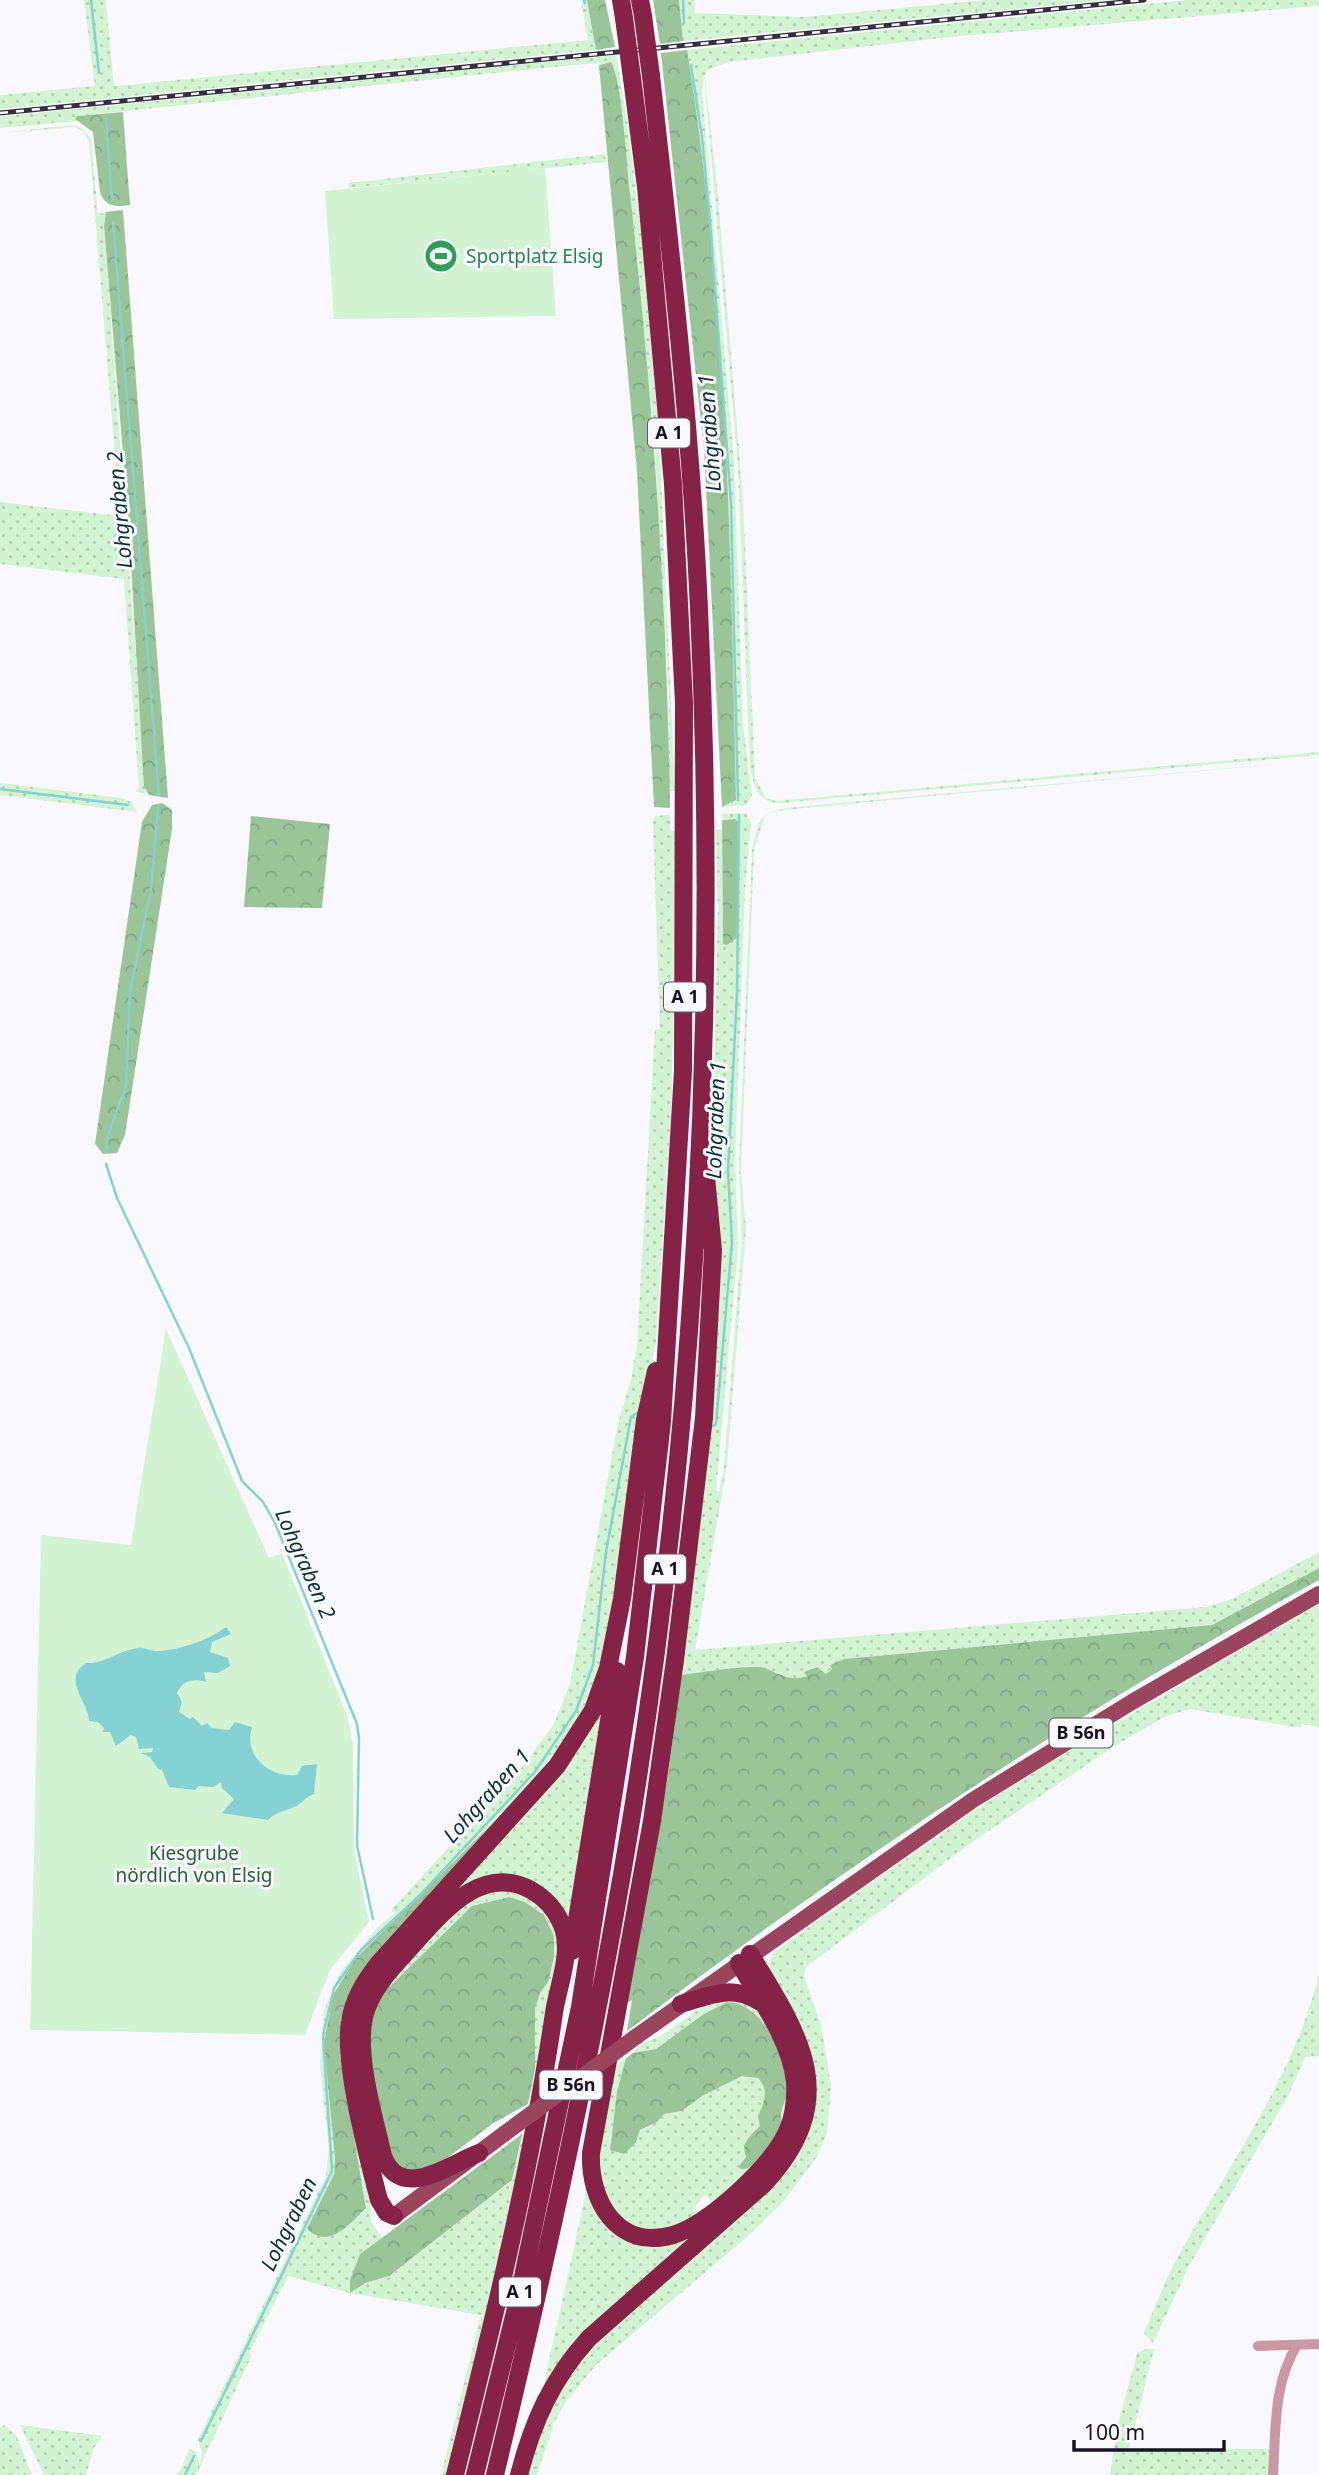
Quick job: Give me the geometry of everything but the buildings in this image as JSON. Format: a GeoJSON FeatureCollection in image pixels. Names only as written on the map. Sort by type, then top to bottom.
{"type":"FeatureCollection","features":[{"type":"Feature","properties":{"kind":"highway","name":"A 1"},"geometry":{"type":"LineString","coordinates":[[495,2475],[536,2304],[598,2012],[632,1816],[653,1673],[680,1430],[700,1122],[705,831],[699,610],[692,481],[675,290],[641,8]]}},
{"type":"Feature","properties":{"kind":"highway","name":"A 1"},"geometry":{"type":"LineString","coordinates":[[475,2475],[518,2300],[580,2007],[613,1812],[652,1518],[668,1323],[683,1071],[686,831],[681,624],[673,484],[653,256],[622,9]]}},
{"type":"Feature","properties":{"kind":"highway"},"geometry":{"type":"LineString","coordinates":[[700,1122],[713,1251],[704,1418],[676,1660],[652,1821],[591,2153],[591,2179],[596,2196],[606,2214],[618,2225],[648,2237],[684,2231],[704,2218],[746,2182],[779,2144],[794,2112],[795,2079],[784,2045],[761,2002],[745,1959]]}},
{"type":"Feature","properties":{"kind":"highway"},"geometry":{"type":"LineString","coordinates":[[394,2216],[387,2213],[379,2200],[351,2063],[349,2029],[357,1997],[377,1964],[574,1744],[587,1723],[604,1684],[622,1599],[645,1420],[668,1323]]}},
{"type":"Feature","properties":{"kind":"highway"},"geometry":{"type":"LineString","coordinates":[[550,2042],[572,1950],[593,1829],[620,1648],[622,1599]]}},
{"type":"Feature","properties":{"kind":"highway"},"geometry":{"type":"LineString","coordinates":[[455,2475],[489,2340],[566,1951],[564,1930],[547,1902],[517,1885],[490,1884],[462,1896],[442,1913],[375,1991],[366,2010],[362,2039],[386,2162],[397,2174],[416,2179],[436,2174],[479,2153]]}},
{"type":"Feature","properties":{"kind":"highway"},"geometry":{"type":"LineString","coordinates":[[519,2475],[538,2412],[568,2363],[589,2338],[764,2184],[800,2134],[807,2111],[807,2070],[790,2023],[745,1959]]}},
{"type":"Feature","properties":{"kind":"highway"},"geometry":{"type":"LineString","coordinates":[[681,2004],[733,1990],[761,2002]]}},
{"type":"Feature","properties":{"kind":"highway"},"geometry":{"type":"LineString","coordinates":[[512,2475],[536,2304]]}},
{"type":"Feature","properties":{"kind":"main road","name":"B 56n"},"geometry":{"type":"LineString","coordinates":[[394,2216],[637,2035],[995,1786],[1191,1667],[1319,1594]]}},
{"type":"Feature","properties":{"kind":"street"},"geometry":{"type":"LineString","coordinates":[[1258,2346],[1319,2344]]}},
{"type":"Feature","properties":{"kind":"street"},"geometry":{"type":"LineString","coordinates":[[1273,2475],[1280,2385],[1283,2370],[1297,2345]]}},
{"type":"Feature","properties":{"kind":"green space"},"geometry":{"type":"Polygon","coordinates":[[[84,0],[106,0],[116,86],[588,40],[581,0],[587,0],[596,50],[0,109],[0,95],[95,86],[84,0]]]}},
{"type":"Feature","properties":{"kind":"green space"},"geometry":{"type":"Polygon","coordinates":[[[587,0],[605,0],[615,47],[596,50],[587,0]]]}},
{"type":"Feature","properties":{"kind":"green space"},"geometry":{"type":"Polygon","coordinates":[[[653,0],[679,0],[683,41],[660,44],[653,0]]]}},
{"type":"Feature","properties":{"kind":"green space"},"geometry":{"type":"Polygon","coordinates":[[[679,0],[694,0],[695,13],[806,17],[984,0],[1105,0],[683,41],[679,0]]]}},
{"type":"Feature","properties":{"kind":"green space"},"geometry":{"type":"Polygon","coordinates":[[[1187,0],[1319,0],[1319,6],[950,37],[729,62],[707,70],[705,79],[717,185],[743,499],[755,778],[766,798],[776,801],[1319,752],[1319,755],[782,803],[771,802],[758,792],[752,776],[750,756],[738,467],[704,73],[702,91],[734,463],[743,724],[752,796],[747,805],[722,807],[736,800],[729,518],[710,237],[687,50],[1187,0]]]}},
{"type":"Feature","properties":{"kind":"green space"},"geometry":{"type":"Polygon","coordinates":[[[687,50],[711,236],[725,424],[736,800],[722,807],[704,449],[661,53],[687,50]]]}},
{"type":"Feature","properties":{"kind":"green space"},"geometry":{"type":"Polygon","coordinates":[[[616,55],[629,132],[643,249],[659,434],[675,791],[669,791],[669,697],[655,448],[638,261],[614,66],[605,63],[573,65],[77,116],[78,121],[0,128],[0,117],[5,116],[616,55]]]}},
{"type":"Feature","properties":{"kind":"green space"},"geometry":{"type":"Polygon","coordinates":[[[611,62],[624,124],[646,346],[666,654],[670,808],[654,807],[637,471],[599,65],[611,62]]]}},
{"type":"Feature","properties":{"kind":"green space"},"geometry":{"type":"Polygon","coordinates":[[[123,112],[130,205],[115,206],[105,201],[100,192],[93,132],[75,119],[77,116],[123,112]]]}},
{"type":"Feature","properties":{"kind":"green space"},"geometry":{"type":"Polygon","coordinates":[[[71,125],[82,128],[91,139],[98,214],[106,212],[104,226],[146,794],[136,792],[139,788],[124,579],[0,564],[0,502],[120,516],[89,142],[84,132],[75,127],[0,133],[71,125]]]}},
{"type":"Feature","properties":{"kind":"green space"},"geometry":{"type":"Polygon","coordinates":[[[605,154],[606,162],[349,188],[348,183],[605,154]]]}},
{"type":"Feature","properties":{"kind":"green space","name":"Sportplatz Elsig"},"geometry":{"type":"Polygon","coordinates":[[[545,168],[556,316],[334,319],[325,191],[545,168]]]}},
{"type":"Feature","properties":{"kind":"green space"},"geometry":{"type":"Polygon","coordinates":[[[123,210],[168,798],[149,795],[144,786],[128,513],[104,226],[106,212],[123,210]]]}},
{"type":"Feature","properties":{"kind":"green space"},"geometry":{"type":"Polygon","coordinates":[[[1319,760],[793,809],[771,813],[796,807],[1319,760]]]}},
{"type":"Feature","properties":{"kind":"green space"},"geometry":{"type":"Polygon","coordinates":[[[0,783],[122,798],[131,802],[137,812],[0,795],[0,783]]]}},
{"type":"Feature","properties":{"kind":"green space"},"geometry":{"type":"Polygon","coordinates":[[[162,803],[172,810],[172,829],[125,1135],[117,1153],[103,1154],[95,1144],[142,822],[152,805],[162,803]]]}},
{"type":"Feature","properties":{"kind":"green space"},"geometry":{"type":"Polygon","coordinates":[[[746,813],[751,823],[745,889],[735,1161],[738,1248],[716,1490],[719,1492],[724,1467],[742,1238],[739,1161],[752,851],[760,823],[763,818],[768,814],[764,818],[754,850],[741,1172],[746,1229],[727,1465],[695,1650],[1206,1607],[1232,1599],[1319,1552],[1319,1568],[1212,1625],[844,1659],[831,1665],[832,1669],[826,1674],[816,1667],[805,1672],[807,1676],[797,1680],[774,1674],[681,1675],[717,1231],[712,1155],[718,908],[716,830],[722,830],[723,944],[738,937],[740,823],[735,819],[722,819],[722,814],[746,813]]]}},
{"type":"Feature","properties":{"kind":"green space"},"geometry":{"type":"Polygon","coordinates":[[[670,815],[670,831],[675,831],[672,1096],[656,1342],[641,1418],[609,1639],[578,1728],[505,1815],[495,1821],[356,1958],[333,1995],[324,2043],[335,2159],[334,2174],[307,2229],[366,2207],[341,2075],[343,2023],[351,1998],[352,2111],[371,2209],[371,2222],[382,2237],[360,2254],[365,2283],[389,2276],[512,2180],[522,2134],[526,2131],[500,2256],[448,2475],[441,2475],[481,2315],[350,2293],[288,2276],[249,2353],[252,2355],[196,2475],[178,2475],[190,2448],[196,2452],[200,2465],[202,2454],[198,2439],[326,2176],[329,2148],[320,2066],[324,2011],[341,1971],[378,1927],[394,1914],[392,1909],[519,1771],[554,1724],[570,1684],[618,1423],[631,1380],[637,1346],[655,1029],[660,1029],[653,823],[655,816],[670,815]]]}},
{"type":"Feature","properties":{"kind":"green space"},"geometry":{"type":"Polygon","coordinates":[[[251,816],[330,824],[322,908],[244,907],[251,816]]]}},
{"type":"Feature","properties":{"kind":"green space"},"geometry":{"type":"Polygon","coordinates":[[[735,819],[740,823],[738,937],[727,945],[723,944],[722,820],[735,819]]]}},
{"type":"Feature","properties":{"kind":"green space","name":"Kiesgrube nördlich von Elsig"},"geometry":{"type":"Polygon","coordinates":[[[166,1329],[269,1558],[282,1553],[348,1718],[353,1745],[354,1850],[369,1922],[330,1970],[305,2035],[30,2030],[41,1535],[131,1545],[166,1329]]]}},
{"type":"Feature","properties":{"kind":"green space"},"geometry":{"type":"Polygon","coordinates":[[[1319,1568],[1319,1580],[1140,1683],[965,1792],[794,1909],[627,2031],[632,2000],[626,2004],[668,1776],[681,1675],[759,1667],[785,1676],[801,1678],[807,1676],[804,1672],[817,1667],[826,1674],[832,1669],[830,1665],[844,1659],[1212,1625],[1319,1568]]]}},
{"type":"Feature","properties":{"kind":"green space"},"geometry":{"type":"Polygon","coordinates":[[[1319,1604],[1319,1727],[1302,1724],[1301,1728],[1190,1709],[1166,1716],[1113,1747],[971,1843],[806,1967],[804,1976],[821,2025],[831,2085],[827,2132],[817,2157],[783,2202],[747,2237],[596,2365],[565,2403],[554,2423],[537,2475],[523,2475],[535,2436],[569,2369],[794,2155],[768,1965],[774,1952],[972,1812],[1056,1758],[1319,1604]]]}},
{"type":"Feature","properties":{"kind":"green space"},"geometry":{"type":"Polygon","coordinates":[[[605,1694],[569,1931],[553,1904],[529,1885],[500,1877],[484,1879],[460,1891],[444,1904],[387,1967],[362,2007],[357,2053],[362,2088],[382,2174],[383,2191],[368,2136],[356,2054],[354,2021],[362,1998],[369,1983],[384,1964],[568,1761],[585,1737],[605,1694]]]}},
{"type":"Feature","properties":{"kind":"green space"},"geometry":{"type":"Polygon","coordinates":[[[505,1815],[364,1968],[341,2019],[340,2056],[366,2208],[339,2232],[324,2237],[315,2235],[307,2229],[334,2174],[335,2159],[324,2043],[333,1995],[356,1958],[495,1821],[505,1815]]]}},
{"type":"Feature","properties":{"kind":"green space"},"geometry":{"type":"Polygon","coordinates":[[[517,1890],[545,1907],[560,1939],[539,2067],[532,2072],[535,2009],[540,1993],[548,1982],[554,1957],[544,1915],[525,1902],[509,1897],[472,1906],[390,1986],[380,1991],[451,1911],[480,1892],[517,1890]]]}},
{"type":"Feature","properties":{"kind":"green space"},"geometry":{"type":"Polygon","coordinates":[[[509,1897],[525,1902],[544,1915],[554,1936],[554,1957],[548,1982],[540,1993],[535,2009],[535,2070],[528,2104],[492,2124],[442,2162],[413,2174],[392,2161],[366,2042],[380,1991],[390,1986],[472,1906],[509,1897]]]}},
{"type":"Feature","properties":{"kind":"green space"},"geometry":{"type":"Polygon","coordinates":[[[1319,1974],[1319,2056],[1305,2057],[1289,2094],[1189,2266],[1153,2343],[1144,2333],[1165,2284],[1277,2084],[1294,2049],[1319,1974]]]}},
{"type":"Feature","properties":{"kind":"green space"},"geometry":{"type":"Polygon","coordinates":[[[762,1985],[799,2064],[803,2087],[802,2110],[794,2133],[779,2158],[756,2184],[593,2327],[568,2353],[542,2392],[587,2188],[605,2217],[623,2233],[652,2240],[674,2237],[718,2214],[738,2198],[757,2180],[788,2139],[799,2101],[798,2072],[784,2034],[758,1987],[762,1985]]]}},
{"type":"Feature","properties":{"kind":"green space"},"geometry":{"type":"Polygon","coordinates":[[[733,1995],[762,2012],[789,2076],[785,2121],[745,2177],[713,2202],[705,2195],[692,2210],[696,2212],[703,2208],[702,2214],[675,2229],[640,2230],[616,2217],[596,2169],[616,2066],[626,2058],[609,2144],[649,2127],[664,2114],[682,2111],[702,2096],[742,2076],[754,2076],[763,2083],[765,2099],[761,2126],[751,2135],[741,2169],[780,2115],[781,2109],[720,2004],[656,2049],[633,2053],[640,2044],[661,2036],[711,2000],[733,1995]]]}},
{"type":"Feature","properties":{"kind":"green space"},"geometry":{"type":"Polygon","coordinates":[[[727,2002],[740,2005],[763,2022],[783,2065],[787,2092],[781,2114],[782,2122],[766,2152],[754,2165],[741,2169],[739,2166],[746,2157],[744,2148],[747,2140],[760,2126],[758,2116],[765,2097],[764,2087],[758,2078],[742,2076],[702,2096],[682,2111],[664,2114],[657,2122],[640,2130],[636,2142],[624,2154],[610,2150],[617,2092],[626,2058],[633,2053],[656,2049],[704,2014],[727,2002]]]}},
{"type":"Feature","properties":{"kind":"green space"},"geometry":{"type":"Polygon","coordinates":[[[522,2134],[512,2180],[389,2276],[365,2283],[350,2293],[350,2280],[360,2254],[522,2134]]]}},
{"type":"Feature","properties":{"kind":"green space"},"geometry":{"type":"Polygon","coordinates":[[[1145,2349],[1154,2349],[1129,2448],[1271,2449],[1269,2475],[1110,2475],[1117,2428],[1137,2354],[1145,2349]]]}},
{"type":"Feature","properties":{"kind":"green space"},"geometry":{"type":"Polygon","coordinates":[[[4,2425],[16,2435],[32,2475],[0,2475],[0,2428],[4,2425]]]}},
{"type":"Feature","properties":{"kind":"green space"},"geometry":{"type":"Polygon","coordinates":[[[20,2425],[102,2436],[94,2448],[86,2475],[44,2475],[20,2425]]]}},
{"type":"Feature","properties":{"kind":"water"},"geometry":{"type":"Polygon","coordinates":[[[226,1627],[231,1634],[212,1642],[210,1652],[228,1658],[230,1666],[218,1673],[204,1672],[206,1682],[197,1680],[185,1683],[177,1693],[182,1702],[179,1712],[190,1719],[193,1717],[202,1726],[207,1723],[212,1728],[229,1730],[235,1722],[252,1727],[250,1738],[255,1756],[268,1769],[277,1773],[297,1775],[302,1766],[317,1764],[314,1794],[268,1820],[222,1813],[234,1799],[222,1788],[221,1782],[213,1787],[199,1786],[195,1790],[169,1787],[162,1770],[158,1769],[150,1757],[141,1753],[152,1752],[153,1748],[139,1749],[136,1737],[131,1735],[116,1746],[110,1732],[103,1732],[104,1728],[98,1722],[89,1721],[76,1684],[79,1669],[86,1663],[138,1648],[156,1651],[185,1646],[203,1640],[226,1627]]]}},
{"type":"Feature","properties":{"kind":"waterway","name":"Lohgraben 2"},"geometry":{"type":"LineString","coordinates":[[91,0],[99,73]]}},
{"type":"Feature","properties":{"kind":"waterway","name":"Lohgraben 1"},"geometry":{"type":"LineString","coordinates":[[683,0],[684,23]]}},
{"type":"Feature","properties":{"kind":"waterway","name":"Lohgraben 1"},"geometry":{"type":"LineString","coordinates":[[691,65],[702,137],[710,221],[731,503],[738,800]]}},
{"type":"Feature","properties":{"kind":"waterway","name":"Lohgraben 2"},"geometry":{"type":"LineString","coordinates":[[106,120],[112,200]]}},
{"type":"Feature","properties":{"kind":"waterway","name":"Lohgraben 2"},"geometry":{"type":"LineString","coordinates":[[113,222],[159,795]]}},
{"type":"Feature","properties":{"kind":"waterway"},"geometry":{"type":"LineString","coordinates":[[0,789],[128,805]]}},
{"type":"Feature","properties":{"kind":"waterway","name":"Lohgraben 2"},"geometry":{"type":"LineString","coordinates":[[106,1152],[108,1135],[126,1086],[130,992],[151,889],[158,806]]}},
{"type":"Feature","properties":{"kind":"waterway","name":"Lohgraben 1"},"geometry":{"type":"LineString","coordinates":[[713,1426],[716,1424],[732,1242],[728,1171],[737,993],[739,815]]}},
{"type":"Feature","properties":{"kind":"waterway","name":"Lohgraben 2"},"geometry":{"type":"LineString","coordinates":[[106,1164],[117,1198],[189,1348],[242,1481],[263,1502],[275,1523],[357,1724],[357,1845],[373,1919]]}},
{"type":"Feature","properties":{"kind":"waterway","name":"Lohgraben 1"},"geometry":{"type":"LineString","coordinates":[[201,2441],[332,2171],[323,2036],[334,1988],[361,1950],[419,1896],[534,1773],[576,1711],[593,1665],[606,1552],[631,1417],[637,1413]]}},
{"type":"Feature","properties":{"kind":"waterway","name":"Lohgraben"},"geometry":{"type":"LineString","coordinates":[[185,2475],[194,2456]]}},
{"type":"Feature","properties":{"kind":"railway"},"geometry":{"type":"LineString","coordinates":[[0,113],[1144,0]]}},
{"type":"Feature","properties":{"kind":"place","name":"Sportplatz Elsig"},"geometry":{"type":"Point","coordinates":[441,256]}}]}
